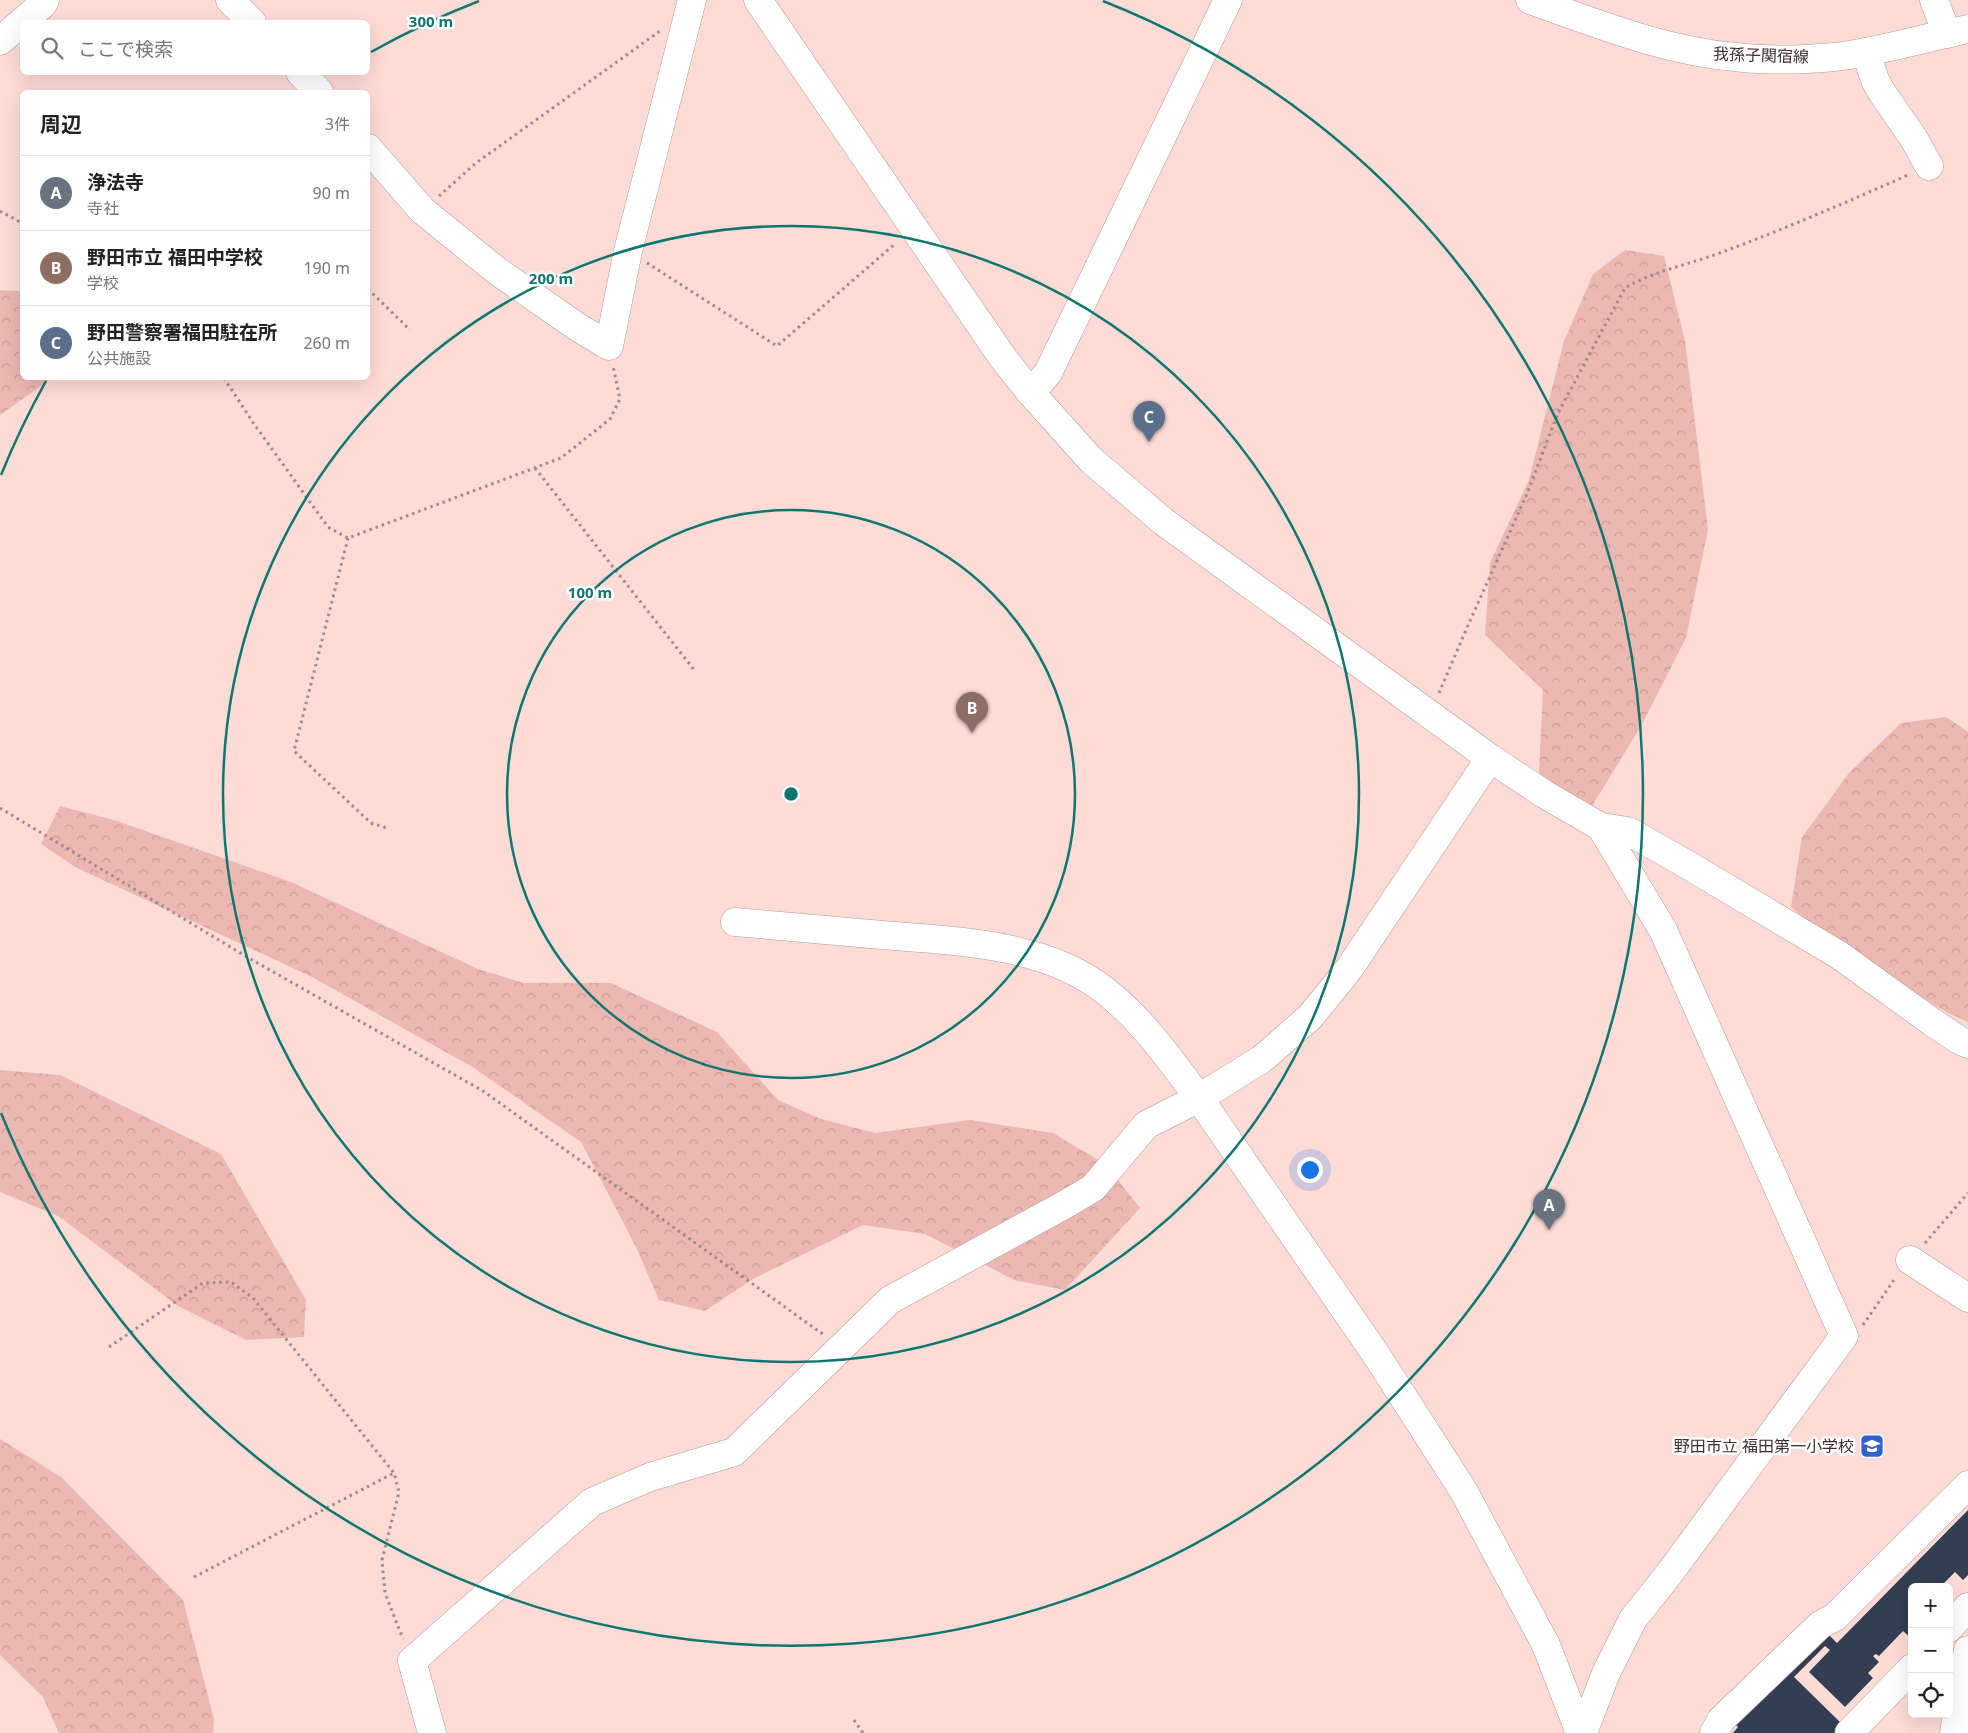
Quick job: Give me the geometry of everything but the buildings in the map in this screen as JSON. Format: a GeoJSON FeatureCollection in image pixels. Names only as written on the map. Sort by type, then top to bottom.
{"type":"FeatureCollection","features":[{"type":"Feature","properties":{"kind":"street"},"geometry":{"type":"LineString","coordinates":[[24,20],[45,0]]}},
{"type":"Feature","properties":{"kind":"street"},"geometry":{"type":"LineString","coordinates":[[230,0],[250,20]]}},
{"type":"Feature","properties":{"kind":"street"},"geometry":{"type":"LineString","coordinates":[[758,0],[1003,358],[1031,393],[1091,460],[1164,522],[1490,758],[1544,794],[1602,826],[1628,831],[1681,861],[1838,955],[1932,1022],[1968,1044]]}},
{"type":"Feature","properties":{"kind":"street"},"geometry":{"type":"LineString","coordinates":[[1031,393],[1048,374],[1228,0]]}},
{"type":"Feature","properties":{"kind":"street","name":"我孫子関宿線"},"geometry":{"type":"LineString","coordinates":[[1530,0],[1621,32],[1693,51],[1726,56],[1800,58],[1835,56],[1866,52],[1958,32]]}},
{"type":"Feature","properties":{"kind":"street"},"geometry":{"type":"LineString","coordinates":[[1934,0],[1958,32]]}},
{"type":"Feature","properties":{"kind":"street"},"geometry":{"type":"LineString","coordinates":[[370,150],[422,210],[497,271],[576,326],[609,346],[628,251],[692,4]]}},
{"type":"Feature","properties":{"kind":"street"},"geometry":{"type":"LineString","coordinates":[[0,41],[20,24]]}},
{"type":"Feature","properties":{"kind":"street"},"geometry":{"type":"LineString","coordinates":[[1866,52],[1875,80],[1881,91],[1930,166]]}},
{"type":"Feature","properties":{"kind":"street"},"geometry":{"type":"LineString","coordinates":[[303,75],[317,90]]}},
{"type":"Feature","properties":{"kind":"street"},"geometry":{"type":"LineString","coordinates":[[432,1733],[412,1660],[592,1502],[650,1477],[734,1452],[890,1300],[1093,1188],[1146,1125],[1199,1098],[1262,1059],[1310,1017],[1349,969],[1490,758]]}},
{"type":"Feature","properties":{"kind":"street"},"geometry":{"type":"LineString","coordinates":[[1582,1733],[1606,1673],[1633,1620],[1844,1336],[1663,930],[1602,826]]}},
{"type":"Feature","properties":{"kind":"street"},"geometry":{"type":"LineString","coordinates":[[734,922],[959,941],[1016,951],[1081,974],[1104,989],[1124,1006],[1173,1063],[1199,1098],[1377,1356],[1463,1490],[1546,1645],[1582,1733]]}},
{"type":"Feature","properties":{"kind":"street"},"geometry":{"type":"LineString","coordinates":[[1910,1260],[1968,1298]]}},
{"type":"Feature","properties":{"kind":"street"},"geometry":{"type":"LineString","coordinates":[[1714,1733],[1721,1720],[1820,1625],[1835,1617],[1968,1485]]}},
{"type":"Feature","properties":{"kind":"street"},"geometry":{"type":"LineString","coordinates":[[1953,1624],[1968,1607]]}},
{"type":"Feature","properties":{"kind":"street"},"geometry":{"type":"LineString","coordinates":[[1954,1733],[1968,1650]]}},
{"type":"Feature","properties":{"kind":"street"},"geometry":{"type":"LineString","coordinates":[[1849,1733],[1908,1672]]}},
{"type":"Feature","properties":{"kind":"path"},"geometry":{"type":"LineString","coordinates":[[422,210],[476,163],[692,4]]}},
{"type":"Feature","properties":{"kind":"path"},"geometry":{"type":"LineString","coordinates":[[1431,715],[1457,650],[1526,496],[1558,413],[1625,288],[1641,279],[1696,262],[1791,226],[1930,166]]}},
{"type":"Feature","properties":{"kind":"path"},"geometry":{"type":"LineString","coordinates":[[0,210],[20,222]]}},
{"type":"Feature","properties":{"kind":"path"},"geometry":{"type":"LineString","coordinates":[[628,251],[777,346],[914,228]]}},
{"type":"Feature","properties":{"kind":"path"},"geometry":{"type":"LineString","coordinates":[[370,291],[410,330]]}},
{"type":"Feature","properties":{"kind":"path"},"geometry":{"type":"LineString","coordinates":[[225,380],[254,424],[328,527],[348,538],[561,458],[610,419],[620,398],[609,346]]}},
{"type":"Feature","properties":{"kind":"path"},"geometry":{"type":"LineString","coordinates":[[535,468],[694,671]]}},
{"type":"Feature","properties":{"kind":"path"},"geometry":{"type":"LineString","coordinates":[[348,538],[294,751],[371,822],[387,828]]}},
{"type":"Feature","properties":{"kind":"path"},"geometry":{"type":"LineString","coordinates":[[0,808],[247,957],[483,1091],[841,1347]]}},
{"type":"Feature","properties":{"kind":"path"},"geometry":{"type":"LineString","coordinates":[[109,1347],[203,1283],[232,1282],[253,1298],[394,1473],[398,1492],[382,1560],[385,1593],[412,1660]]}},
{"type":"Feature","properties":{"kind":"path"},"geometry":{"type":"LineString","coordinates":[[194,1577],[394,1473]]}},
{"type":"Feature","properties":{"kind":"path"},"geometry":{"type":"LineString","coordinates":[[854,1720],[863,1733]]}},
{"type":"Feature","properties":{"kind":"green space"},"geometry":{"type":"Polygon","coordinates":[[[1625,250],[1664,256],[1685,341],[1708,529],[1686,638],[1641,726],[1589,811],[1539,774],[1543,690],[1485,635],[1490,563],[1529,480],[1564,341],[1593,274],[1625,250]]]}},
{"type":"Feature","properties":{"kind":"green space"},"geometry":{"type":"Polygon","coordinates":[[[0,290],[20,291],[20,380],[49,380],[0,415],[0,290]]]}},
{"type":"Feature","properties":{"kind":"green space"},"geometry":{"type":"Polygon","coordinates":[[[1946,717],[1968,732],[1968,1022],[1946,1012],[1832,940],[1791,907],[1802,837],[1849,773],[1901,723],[1946,717]]]}},
{"type":"Feature","properties":{"kind":"green space"},"geometry":{"type":"Polygon","coordinates":[[[60,806],[114,820],[291,882],[478,969],[524,983],[611,983],[717,1032],[778,1100],[821,1119],[875,1133],[970,1120],[1053,1133],[1105,1164],[1140,1208],[1065,1290],[1014,1280],[925,1234],[863,1225],[753,1279],[705,1311],[659,1300],[636,1247],[581,1142],[474,1068],[312,977],[75,867],[41,844],[60,806]]]}},
{"type":"Feature","properties":{"kind":"green space"},"geometry":{"type":"Polygon","coordinates":[[[0,1070],[60,1075],[221,1154],[306,1300],[304,1337],[246,1340],[178,1306],[58,1216],[0,1192],[0,1070]]]}},
{"type":"Feature","properties":{"kind":"green space"},"geometry":{"type":"Polygon","coordinates":[[[0,1439],[61,1477],[183,1600],[214,1719],[213,1733],[59,1733],[43,1697],[0,1655],[0,1439]]]}},
{"type":"Feature","properties":{"kind":"place","name":"野田警察署福田駐在所"},"geometry":{"type":"Point","coordinates":[1149,442]}},
{"type":"Feature","properties":{"kind":"place","name":"野田市立 福田中学校"},"geometry":{"type":"Point","coordinates":[972,733]}},
{"type":"Feature","properties":{"kind":"place","name":"浄法寺"},"geometry":{"type":"Point","coordinates":[1549,1230]}},
{"type":"Feature","properties":{"kind":"place","name":"野田市立 福田第一小学校"},"geometry":{"type":"Point","coordinates":[1872,1446]}}]}
